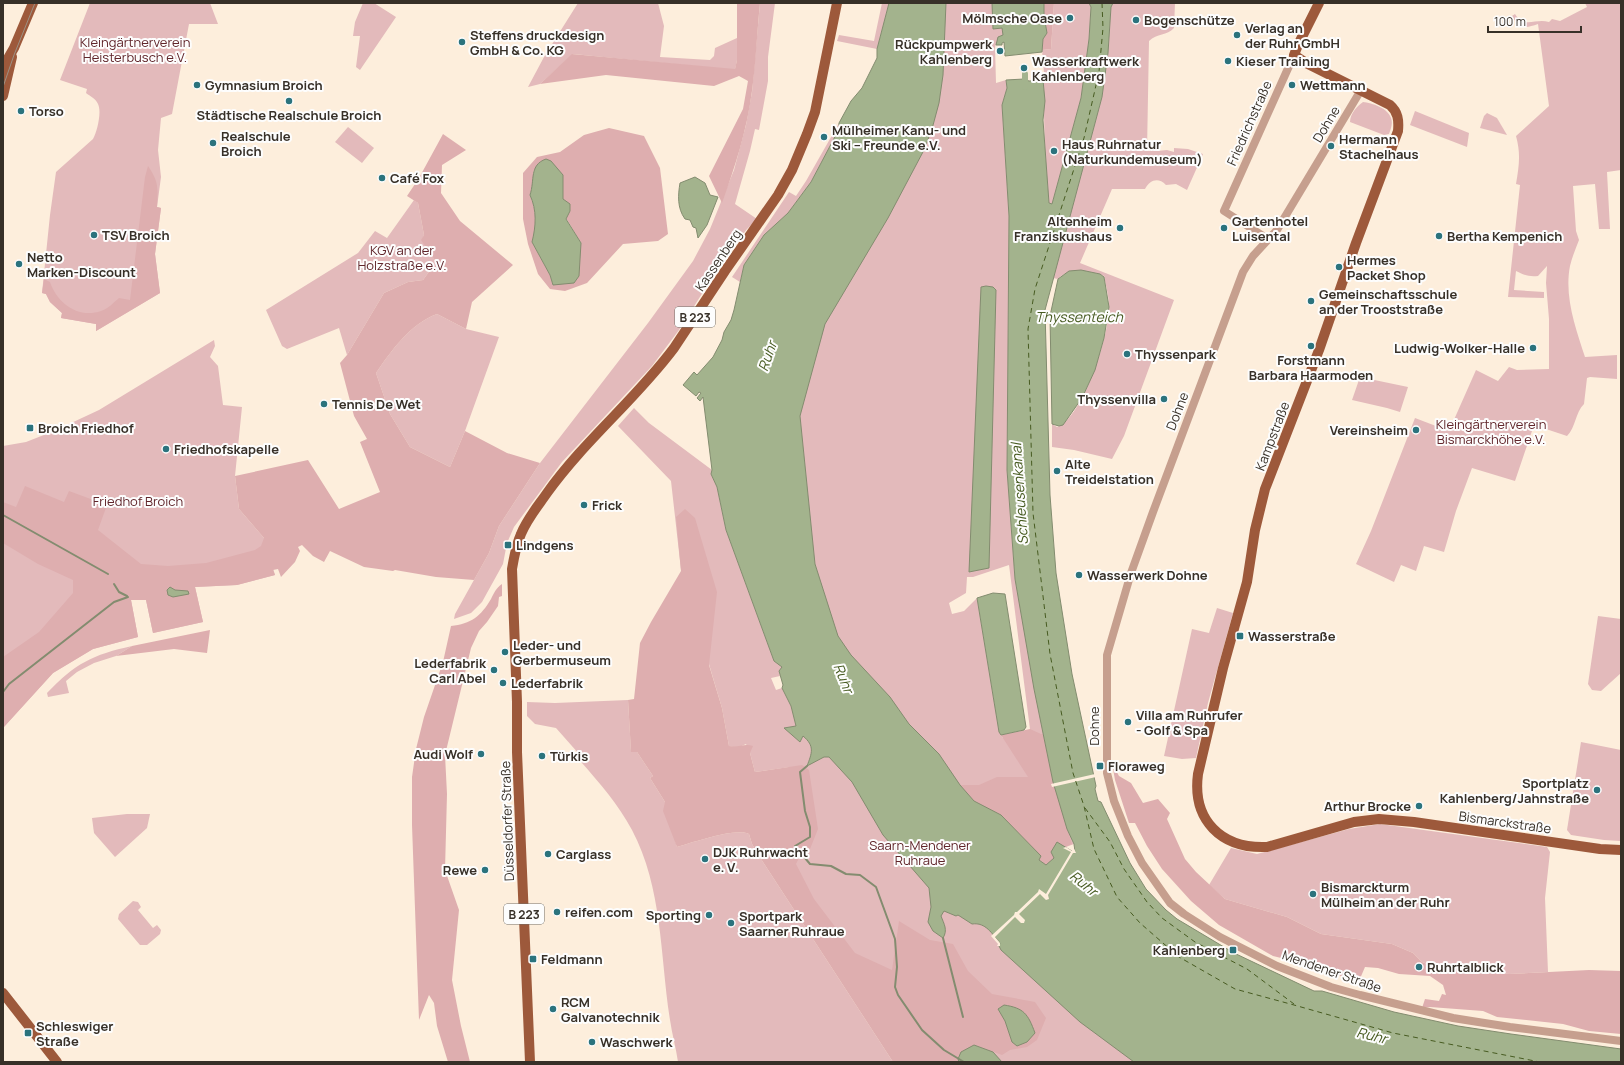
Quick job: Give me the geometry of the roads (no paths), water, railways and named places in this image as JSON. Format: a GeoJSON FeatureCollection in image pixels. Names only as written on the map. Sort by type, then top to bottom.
{"type":"FeatureCollection","features":[{"type":"Feature","properties":{"kind":"main road"},"geometry":{"type":"LineString","coordinates":[[3,67],[14,48],[33,3]]}},
{"type":"Feature","properties":{"kind":"main road","name":"Kassenberg"},"geometry":{"type":"LineString","coordinates":[[513,579],[512,569],[515,548],[521,532],[532,514],[577,455],[657,371],[691,324],[786,182],[815,112],[837,3]]}},
{"type":"Feature","properties":{"kind":"main road","name":"Friedrichstraße"},"geometry":{"type":"LineString","coordinates":[[1294,56],[1319,3]]}},
{"type":"Feature","properties":{"kind":"main road"},"geometry":{"type":"LineString","coordinates":[[3,96],[14,48]]}},
{"type":"Feature","properties":{"kind":"main road"},"geometry":{"type":"LineString","coordinates":[[1294,56],[1361,90]]}},
{"type":"Feature","properties":{"kind":"main road","name":"Kampstraße"},"geometry":{"type":"LineString","coordinates":[[1198,774],[1217,689],[1247,582],[1255,530],[1265,489],[1316,357],[1356,243],[1398,131],[1398,117],[1394,108],[1361,90]]}},
{"type":"Feature","properties":{"kind":"main road","name":"Düsseldorfer Straße"},"geometry":{"type":"LineString","coordinates":[[513,579],[517,752],[530,1062]]}},
{"type":"Feature","properties":{"kind":"main road","name":"Bismarckstraße"},"geometry":{"type":"LineString","coordinates":[[1198,774],[1197,786],[1199,803],[1209,823],[1218,833],[1242,846],[1267,847],[1354,822],[1379,819],[1414,822],[1600,849],[1621,850]]}},
{"type":"Feature","properties":{"kind":"main road"},"geometry":{"type":"LineString","coordinates":[[3,993],[56,1062]]}},
{"type":"Feature","properties":{"kind":"street","name":"Friedrichstraße"},"geometry":{"type":"LineString","coordinates":[[1268,239],[1224,211],[1294,56]]}},
{"type":"Feature","properties":{"kind":"street","name":"Dohne"},"geometry":{"type":"LineString","coordinates":[[1107,773],[1106,663],[1109,645],[1131,573],[1158,497],[1236,288],[1253,256],[1277,230],[1361,90]]}},
{"type":"Feature","properties":{"kind":"street","name":"Mendener Straße"},"geometry":{"type":"LineString","coordinates":[[1107,773],[1114,801],[1128,836],[1142,863],[1156,885],[1170,903],[1184,914],[1237,946],[1300,975],[1360,995],[1405,1007],[1474,1022],[1621,1041]]}},
{"type":"Feature","properties":{"kind":"water"},"geometry":{"type":"Polygon","coordinates":[[[889,3],[946,3],[943,75],[939,103],[932,129],[924,150],[888,218],[825,324],[800,416],[815,564],[838,636],[851,655],[890,697],[909,724],[939,754],[960,785],[974,801],[1001,815],[1041,856],[1039,860],[1046,865],[1054,858],[1051,852],[1057,842],[1075,853],[1074,844],[1067,829],[1053,782],[1034,689],[1015,579],[1007,470],[1009,216],[1002,105],[1007,88],[1006,80],[1043,80],[1045,101],[1043,120],[1049,203],[1052,204],[1081,98],[1089,39],[1091,7],[1089,3],[1113,3],[1111,7],[1108,53],[1102,97],[1045,310],[1050,495],[1056,573],[1072,674],[1098,801],[1101,802],[1130,863],[1146,889],[1177,919],[1234,953],[1314,991],[1322,991],[1394,1012],[1458,1026],[1621,1049],[1621,1062],[1134,1062],[1080,1022],[1001,950],[999,946],[1000,943],[985,927],[972,924],[958,915],[956,916],[944,911],[941,916],[945,930],[943,938],[933,931],[928,922],[931,907],[929,888],[883,835],[852,782],[829,757],[824,757],[807,766],[811,753],[811,746],[803,736],[800,742],[784,728],[796,726],[791,706],[782,688],[783,685],[779,671],[782,667],[774,661],[726,530],[717,487],[711,474],[712,470],[703,397],[700,401],[697,398],[701,393],[699,392],[696,396],[683,385],[694,372],[697,375],[713,357],[731,320],[744,265],[764,235],[788,213],[811,182],[839,129],[839,123],[851,101],[862,88],[877,58],[877,49],[889,3]]]}},
{"type":"Feature","properties":{"kind":"water"},"geometry":{"type":"Polygon","coordinates":[[[992,3],[1044,3],[1044,16],[1047,33],[1043,39],[1042,52],[1005,56],[1004,42],[1002,45],[996,45],[998,37],[1003,35],[1002,28],[993,29],[992,3]]]}},
{"type":"Feature","properties":{"kind":"water"},"geometry":{"type":"Polygon","coordinates":[[[546,159],[551,161],[563,175],[563,199],[570,204],[570,211],[566,219],[581,243],[579,276],[574,283],[553,285],[550,275],[532,242],[535,218],[534,206],[530,195],[531,189],[537,165],[546,159]]]}},
{"type":"Feature","properties":{"kind":"water"},"geometry":{"type":"Polygon","coordinates":[[[695,177],[705,183],[710,195],[718,197],[707,225],[698,238],[696,228],[693,227],[690,220],[685,219],[682,215],[679,201],[680,183],[695,177]]]}},
{"type":"Feature","properties":{"kind":"water","name":"Thyssenteich"},"geometry":{"type":"Polygon","coordinates":[[[1081,270],[1100,274],[1104,277],[1109,307],[1104,338],[1095,370],[1082,398],[1063,425],[1059,426],[1052,424],[1050,316],[1058,279],[1069,271],[1081,270]]]}},
{"type":"Feature","properties":{"kind":"water"},"geometry":{"type":"Polygon","coordinates":[[[981,287],[993,287],[996,290],[989,568],[969,572],[981,287]]]}},
{"type":"Feature","properties":{"kind":"water"},"geometry":{"type":"Polygon","coordinates":[[[170,587],[175,590],[188,591],[189,594],[173,597],[168,595],[167,590],[170,587]]]}},
{"type":"Feature","properties":{"kind":"water"},"geometry":{"type":"Polygon","coordinates":[[[993,593],[1005,594],[1026,727],[1024,730],[1001,735],[999,732],[977,598],[993,593]]]}},
{"type":"Feature","properties":{"kind":"water"},"geometry":{"type":"Polygon","coordinates":[[[1004,1005],[1021,1010],[1030,1021],[1035,1033],[1027,1042],[1017,1046],[1012,1042],[1005,1021],[998,1009],[1004,1005]]]}},
{"type":"Feature","properties":{"kind":"water"},"geometry":{"type":"Polygon","coordinates":[[[974,1045],[993,1052],[1002,1062],[959,1062],[958,1059],[961,1052],[974,1045]]]}},
{"type":"Feature","properties":{"kind":"waterway"},"geometry":{"type":"LineString","coordinates":[[1025,74],[1025,87]]}},
{"type":"Feature","properties":{"kind":"waterway"},"geometry":{"type":"LineString","coordinates":[[3,515],[108,574]]}},
{"type":"Feature","properties":{"kind":"waterway"},"geometry":{"type":"LineString","coordinates":[[114,584],[119,592],[127,596]]}},
{"type":"Feature","properties":{"kind":"waterway"},"geometry":{"type":"LineString","coordinates":[[3,692],[9,684],[114,602],[128,597]]}},
{"type":"Feature","properties":{"kind":"waterway"},"geometry":{"type":"LineString","coordinates":[[807,766],[800,772],[805,811],[810,827],[810,837],[795,846],[810,864],[831,866],[846,874],[860,875],[876,887],[895,939],[897,967],[895,987],[898,995],[922,1030],[944,1050],[964,1062]]}},
{"type":"Feature","properties":{"kind":"waterway"},"geometry":{"type":"LineString","coordinates":[[943,938],[963,1017]]}},
{"type":"Feature","properties":{"kind":"tram line"},"geometry":{"type":"LineString","coordinates":[[3,87],[35,3]]}},
{"type":"Feature","properties":{"kind":"place","name":"Mölmsche Oase"},"geometry":{"type":"Point","coordinates":[1070,18]}},
{"type":"Feature","properties":{"kind":"place","name":"Bogenschütze"},"geometry":{"type":"Point","coordinates":[1136,20]}},
{"type":"Feature","properties":{"kind":"place","name":"Verlag an der Ruhr GmbH"},"geometry":{"type":"Point","coordinates":[1237,35]}},
{"type":"Feature","properties":{"kind":"place","name":"Steffens druckdesign GmbH & Co. KG"},"geometry":{"type":"Point","coordinates":[462,42]}},
{"type":"Feature","properties":{"kind":"place","name":"Rückpumpwerk Kahlenberg"},"geometry":{"type":"Point","coordinates":[1000,51]}},
{"type":"Feature","properties":{"kind":"place","name":"Kieser Training"},"geometry":{"type":"Point","coordinates":[1228,61]}},
{"type":"Feature","properties":{"kind":"place","name":"Wasserkraftwerk Kahlenberg"},"geometry":{"type":"Point","coordinates":[1024,68]}},
{"type":"Feature","properties":{"kind":"place","name":"Gymnasium Broich"},"geometry":{"type":"Point","coordinates":[197,85]}},
{"type":"Feature","properties":{"kind":"place","name":"Wettmann"},"geometry":{"type":"Point","coordinates":[1292,85]}},
{"type":"Feature","properties":{"kind":"place","name":"Städtische Realschule Broich"},"geometry":{"type":"Point","coordinates":[289,101]}},
{"type":"Feature","properties":{"kind":"place","name":"Torso"},"geometry":{"type":"Point","coordinates":[21,111]}},
{"type":"Feature","properties":{"kind":"place","name":"Mülheimer Kanu- und Ski – Freunde e.V."},"geometry":{"type":"Point","coordinates":[824,137]}},
{"type":"Feature","properties":{"kind":"place","name":"Realschule Broich"},"geometry":{"type":"Point","coordinates":[213,143]}},
{"type":"Feature","properties":{"kind":"place","name":"Hermann Stachelhaus"},"geometry":{"type":"Point","coordinates":[1331,146]}},
{"type":"Feature","properties":{"kind":"place","name":"Haus Ruhrnatur (Naturkundemuseum)"},"geometry":{"type":"Point","coordinates":[1054,151]}},
{"type":"Feature","properties":{"kind":"place","name":"Café Fox"},"geometry":{"type":"Point","coordinates":[382,178]}},
{"type":"Feature","properties":{"kind":"place","name":"Altenheim Franziskushaus"},"geometry":{"type":"Point","coordinates":[1120,228]}},
{"type":"Feature","properties":{"kind":"place","name":"Gartenhotel Luisental"},"geometry":{"type":"Point","coordinates":[1224,228]}},
{"type":"Feature","properties":{"kind":"place","name":"TSV Broich"},"geometry":{"type":"Point","coordinates":[94,235]}},
{"type":"Feature","properties":{"kind":"place","name":"Bertha Kempenich"},"geometry":{"type":"Point","coordinates":[1439,236]}},
{"type":"Feature","properties":{"kind":"place","name":"Netto Marken-Discount"},"geometry":{"type":"Point","coordinates":[19,264]}},
{"type":"Feature","properties":{"kind":"place","name":"Hermes Packet Shop"},"geometry":{"type":"Point","coordinates":[1339,267]}},
{"type":"Feature","properties":{"kind":"place","name":"Gemeinschaftsschule an der Trooststraße"},"geometry":{"type":"Point","coordinates":[1311,301]}},
{"type":"Feature","properties":{"kind":"place","name":"Forstmann Barbara Haarmoden"},"geometry":{"type":"Point","coordinates":[1311,346]}},
{"type":"Feature","properties":{"kind":"place","name":"Ludwig-Wolker-Halle"},"geometry":{"type":"Point","coordinates":[1533,348]}},
{"type":"Feature","properties":{"kind":"place","name":"Thyssenpark"},"geometry":{"type":"Point","coordinates":[1127,354]}},
{"type":"Feature","properties":{"kind":"place","name":"Thyssenvilla"},"geometry":{"type":"Point","coordinates":[1164,399]}},
{"type":"Feature","properties":{"kind":"place","name":"Tennis De Wet"},"geometry":{"type":"Point","coordinates":[324,404]}},
{"type":"Feature","properties":{"kind":"place","name":"Broich Friedhof"},"geometry":{"type":"Point","coordinates":[30,428]}},
{"type":"Feature","properties":{"kind":"place","name":"Vereinsheim"},"geometry":{"type":"Point","coordinates":[1416,430]}},
{"type":"Feature","properties":{"kind":"place","name":"Friedhofskapelle"},"geometry":{"type":"Point","coordinates":[166,449]}},
{"type":"Feature","properties":{"kind":"place","name":"Alte Treidelstation"},"geometry":{"type":"Point","coordinates":[1057,471]}},
{"type":"Feature","properties":{"kind":"place","name":"Frick"},"geometry":{"type":"Point","coordinates":[584,505]}},
{"type":"Feature","properties":{"kind":"place","name":"Lindgens"},"geometry":{"type":"Point","coordinates":[508,545]}},
{"type":"Feature","properties":{"kind":"place","name":"Wasserwerk Dohne"},"geometry":{"type":"Point","coordinates":[1079,575]}},
{"type":"Feature","properties":{"kind":"place","name":"Wasserstraße"},"geometry":{"type":"Point","coordinates":[1240,636]}},
{"type":"Feature","properties":{"kind":"place","name":"Leder- und Gerbermuseum"},"geometry":{"type":"Point","coordinates":[505,652]}},
{"type":"Feature","properties":{"kind":"place","name":"Lederfabrik Carl Abel"},"geometry":{"type":"Point","coordinates":[494,670]}},
{"type":"Feature","properties":{"kind":"place","name":"Lederfabrik"},"geometry":{"type":"Point","coordinates":[503,683]}},
{"type":"Feature","properties":{"kind":"place","name":"Villa am Ruhrufer - Golf & Spa"},"geometry":{"type":"Point","coordinates":[1128,722]}},
{"type":"Feature","properties":{"kind":"place","name":"Audi Wolf"},"geometry":{"type":"Point","coordinates":[481,754]}},
{"type":"Feature","properties":{"kind":"place","name":"Türkis"},"geometry":{"type":"Point","coordinates":[542,756]}},
{"type":"Feature","properties":{"kind":"place","name":"Floraweg"},"geometry":{"type":"Point","coordinates":[1100,766]}},
{"type":"Feature","properties":{"kind":"place","name":"Sportplatz Kahlenberg/Jahnstraße"},"geometry":{"type":"Point","coordinates":[1597,790]}},
{"type":"Feature","properties":{"kind":"place","name":"Arthur Brocke"},"geometry":{"type":"Point","coordinates":[1419,806]}},
{"type":"Feature","properties":{"kind":"place","name":"Carglass"},"geometry":{"type":"Point","coordinates":[548,854]}},
{"type":"Feature","properties":{"kind":"place","name":"DJK Ruhrwacht e. V."},"geometry":{"type":"Point","coordinates":[705,859]}},
{"type":"Feature","properties":{"kind":"place","name":"Rewe"},"geometry":{"type":"Point","coordinates":[485,870]}},
{"type":"Feature","properties":{"kind":"place","name":"Bismarckturm Mülheim an der Ruhr"},"geometry":{"type":"Point","coordinates":[1313,894]}},
{"type":"Feature","properties":{"kind":"place","name":"reifen.com"},"geometry":{"type":"Point","coordinates":[557,912]}},
{"type":"Feature","properties":{"kind":"place","name":"Sporting"},"geometry":{"type":"Point","coordinates":[709,915]}},
{"type":"Feature","properties":{"kind":"place","name":"Sportpark Saarner Ruhraue"},"geometry":{"type":"Point","coordinates":[731,923]}},
{"type":"Feature","properties":{"kind":"place","name":"Kahlenberg"},"geometry":{"type":"Point","coordinates":[1233,950]}},
{"type":"Feature","properties":{"kind":"place","name":"Feldmann"},"geometry":{"type":"Point","coordinates":[533,959]}},
{"type":"Feature","properties":{"kind":"place","name":"Ruhrtalblick"},"geometry":{"type":"Point","coordinates":[1419,967]}},
{"type":"Feature","properties":{"kind":"place","name":"RCM Galvanotechnik"},"geometry":{"type":"Point","coordinates":[553,1009]}},
{"type":"Feature","properties":{"kind":"place","name":"Schleswiger Straße"},"geometry":{"type":"Point","coordinates":[28,1033]}},
{"type":"Feature","properties":{"kind":"place","name":"Waschwerk"},"geometry":{"type":"Point","coordinates":[592,1042]}},
{"type":"Feature","properties":{"kind":"park label","name":"Kleingärtnerverein Heisterbusch e.V."},"geometry":{"type":"Point","coordinates":[135,50]}},
{"type":"Feature","properties":{"kind":"park label","name":"KGV an der Holzstraße e.V."},"geometry":{"type":"Point","coordinates":[402,258]}},
{"type":"Feature","properties":{"kind":"park label","name":"Kleingärtnerverein Bismarckhöhe e.V."},"geometry":{"type":"Point","coordinates":[1491,432]}},
{"type":"Feature","properties":{"kind":"park label","name":"Friedhof Broich"},"geometry":{"type":"Point","coordinates":[138,501]}},
{"type":"Feature","properties":{"kind":"park label","name":"Saarn-Mendener Ruhraue"},"geometry":{"type":"Point","coordinates":[920,852]}},
{"type":"Feature","properties":{"kind":"water label","name":"Ruhr"},"geometry":{"type":"Point","coordinates":[767,356]}},
{"type":"Feature","properties":{"kind":"water label","name":"Schleusenkanal"},"geometry":{"type":"Point","coordinates":[1019,494]}},
{"type":"Feature","properties":{"kind":"water label","name":"Ruhr"},"geometry":{"type":"Point","coordinates":[844,678]}},
{"type":"Feature","properties":{"kind":"water label","name":"Ruhr"},"geometry":{"type":"Point","coordinates":[1084,883]}},
{"type":"Feature","properties":{"kind":"water label","name":"Ruhr"},"geometry":{"type":"Point","coordinates":[1372,1035]}}]}
